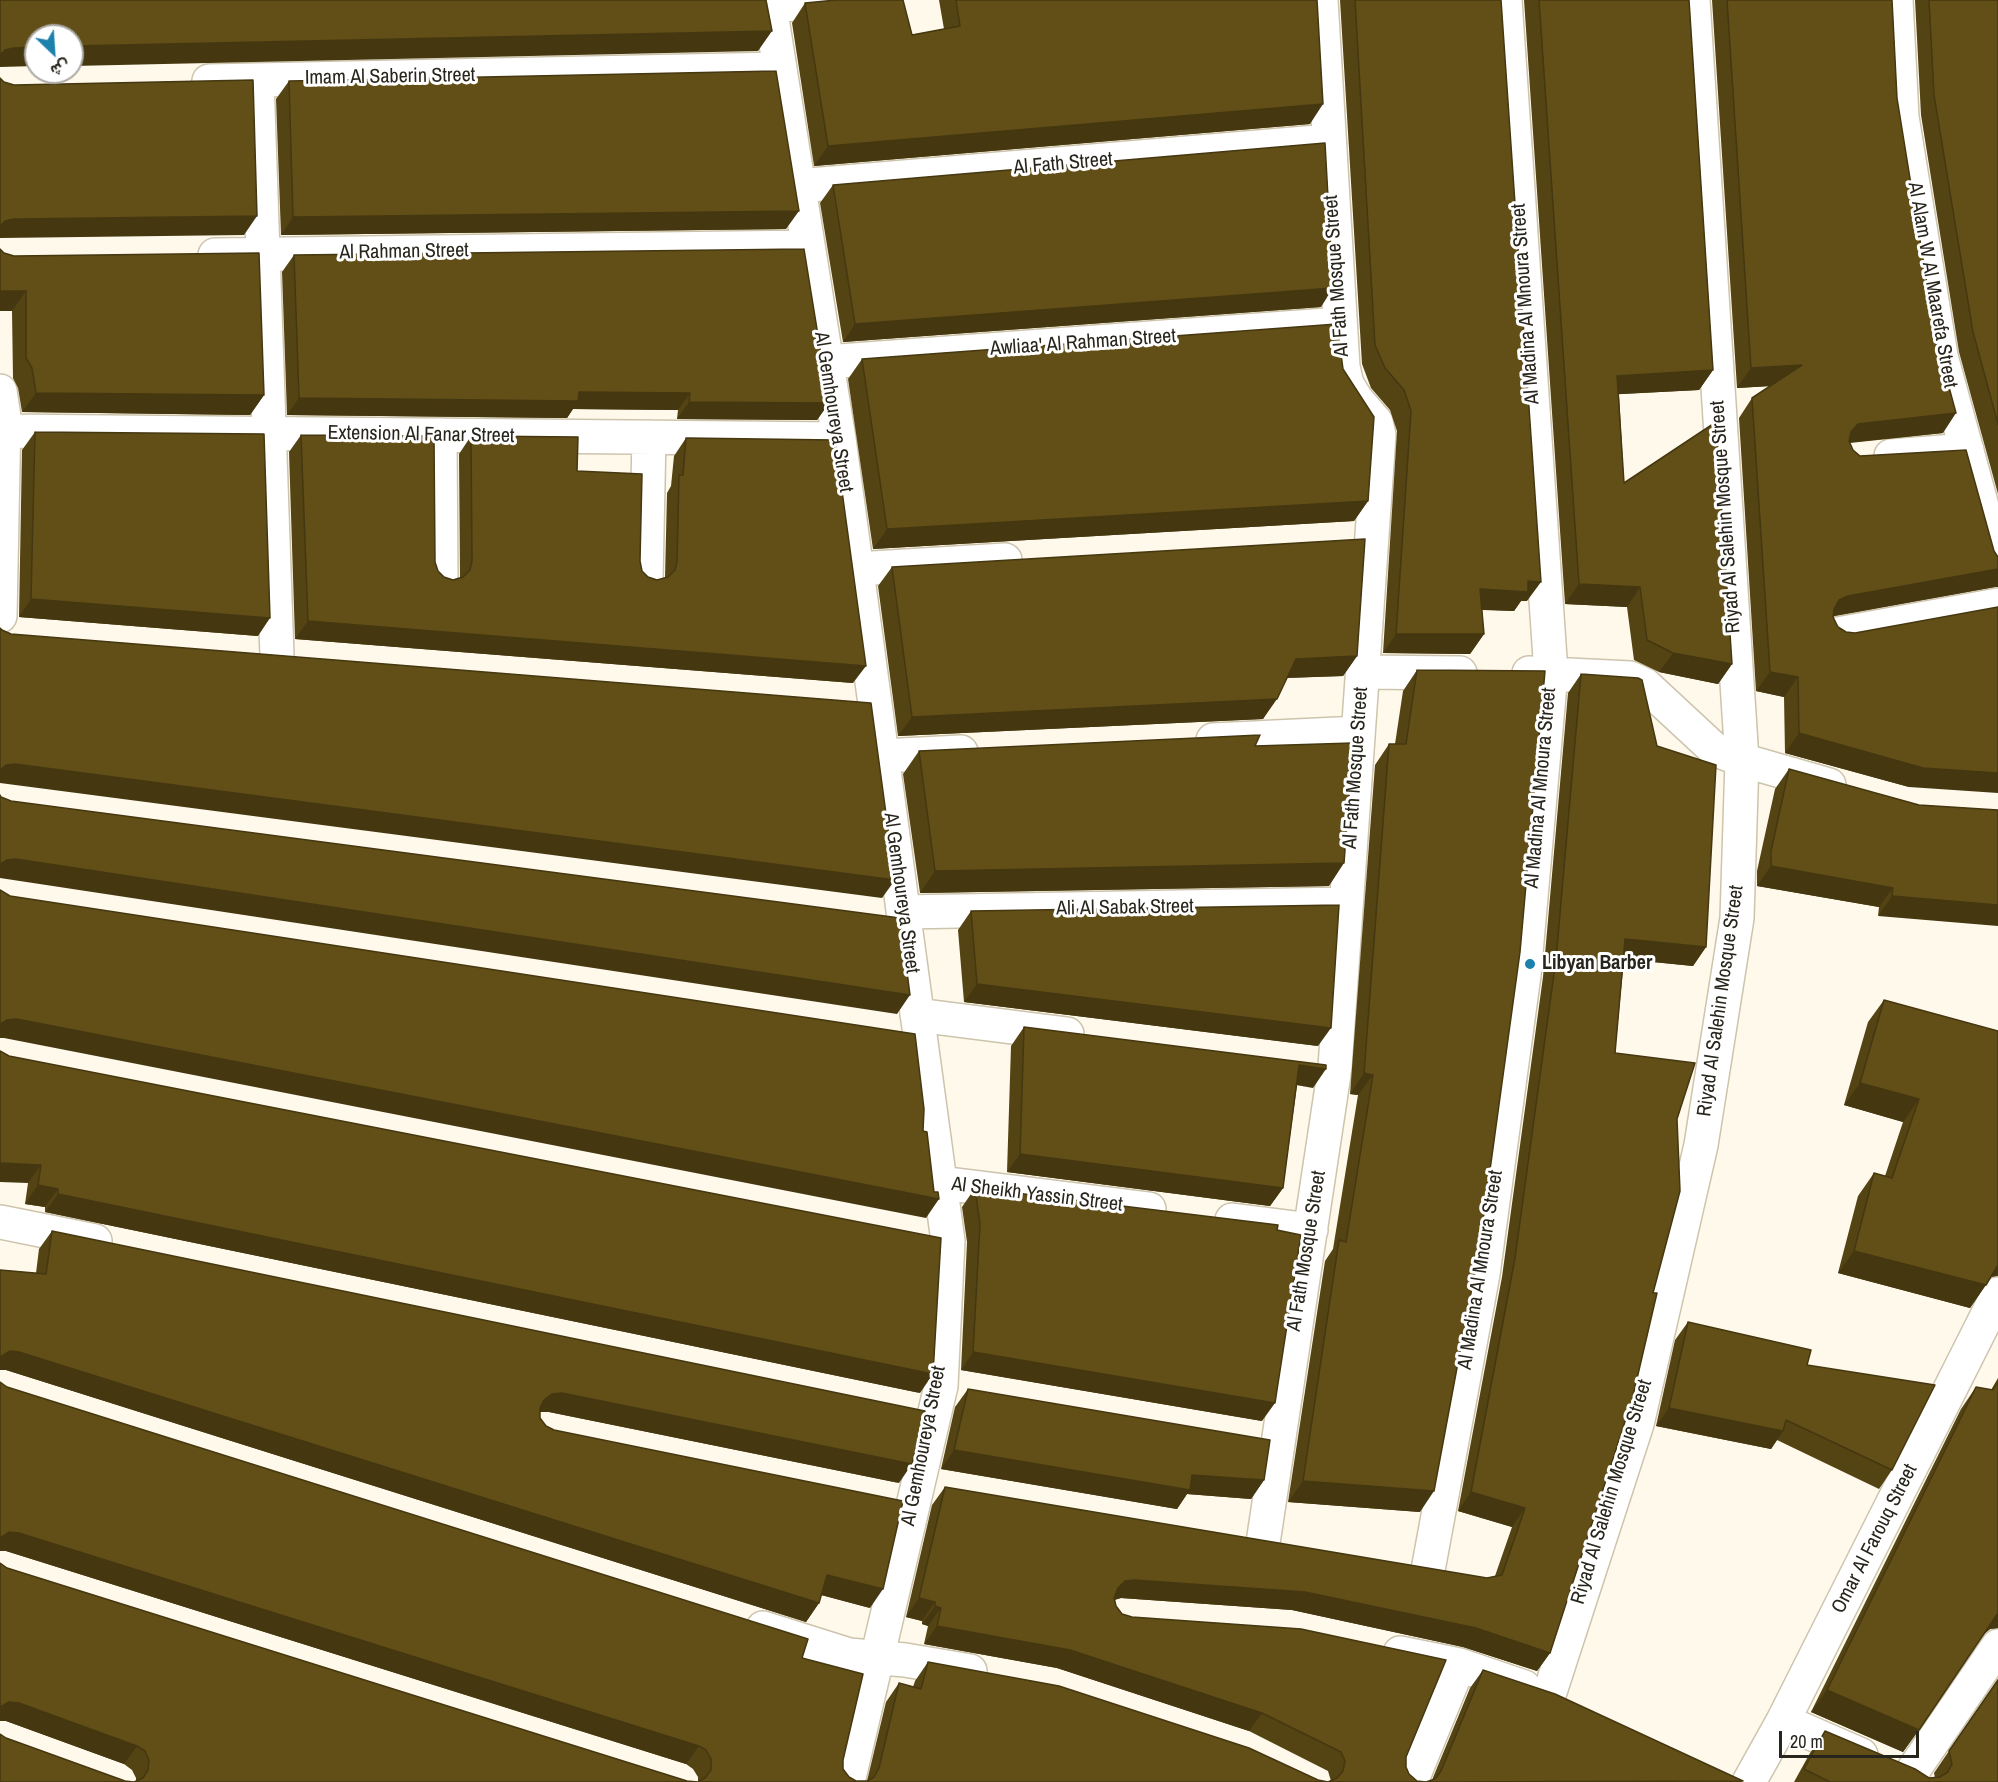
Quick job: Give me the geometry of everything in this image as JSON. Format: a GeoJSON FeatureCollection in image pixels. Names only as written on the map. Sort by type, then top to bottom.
{"type":"FeatureCollection","features":[{"type":"Feature","properties":{"kind":"street"},"geometry":{"type":"LineString","coordinates":[[769,3],[847,0]]}},
{"type":"Feature","properties":{"kind":"street","name":"Al Fath Mosque Street"},"geometry":{"type":"LineString","coordinates":[[1263,1543],[1335,1067],[1379,435],[1376,422],[1356,399],[1347,384],[1343,367],[1321,0]]}},
{"type":"Feature","properties":{"kind":"street","name":"Al Madina Al Mnoura Street"},"geometry":{"type":"LineString","coordinates":[[1395,1565],[1443,1573],[1522,987],[1551,673],[1505,0]]}},
{"type":"Feature","properties":{"kind":"street","name":"Riyad Al Salehin Mosque Street"},"geometry":{"type":"LineString","coordinates":[[1549,1695],[1637,1424],[1701,1145],[1737,918],[1742,760],[1693,0]]}},
{"type":"Feature","properties":{"kind":"street","name":"Al Alam W Al Maarefa Street"},"geometry":{"type":"LineString","coordinates":[[1896,0],[1902,117],[1941,356],[1998,565]]}},
{"type":"Feature","properties":{"kind":"street","name":"Al Gemhoureya Street"},"geometry":{"type":"LineString","coordinates":[[769,3],[838,439],[948,1241],[938,1401],[848,1782]]}},
{"type":"Feature","properties":{"kind":"street","name":"Imam Al Saberin Street"},"geometry":{"type":"LineString","coordinates":[[175,82],[780,69]]}},
{"type":"Feature","properties":{"kind":"street"},"geometry":{"type":"LineString","coordinates":[[243,653],[289,657],[269,433],[256,80]]}},
{"type":"Feature","properties":{"kind":"street","name":"Al Fath Street"},"geometry":{"type":"LineString","coordinates":[[798,186],[1329,141]]}},
{"type":"Feature","properties":{"kind":"street","name":"Al Rahman Street"},"geometry":{"type":"LineString","coordinates":[[179,255],[808,247]]}},
{"type":"Feature","properties":{"kind":"street","name":"Awliaa' Al Rahman Street"},"geometry":{"type":"LineString","coordinates":[[826,362],[1340,324]]}},
{"type":"Feature","properties":{"kind":"street"},"geometry":{"type":"LineString","coordinates":[[2,414],[8,629]]}},
{"type":"Feature","properties":{"kind":"street","name":"Extension Al Fanar Street"},"geometry":{"type":"LineString","coordinates":[[2,414],[269,433],[838,439]]}},
{"type":"Feature","properties":{"kind":"street"},"geometry":{"type":"LineString","coordinates":[[440,435],[441,579]]}},
{"type":"Feature","properties":{"kind":"street"},"geometry":{"type":"LineString","coordinates":[[646,579],[649,437]]}},
{"type":"Feature","properties":{"kind":"street"},"geometry":{"type":"LineString","coordinates":[[1865,458],[1967,450]]}},
{"type":"Feature","properties":{"kind":"street"},"geometry":{"type":"LineString","coordinates":[[1337,541],[1372,539]]}},
{"type":"Feature","properties":{"kind":"street"},"geometry":{"type":"LineString","coordinates":[[856,569],[1032,559]]}},
{"type":"Feature","properties":{"kind":"street"},"geometry":{"type":"LineString","coordinates":[[1838,634],[1998,605]]}},
{"type":"Feature","properties":{"kind":"street"},"geometry":{"type":"LineString","coordinates":[[1363,672],[1551,673],[1630,678],[1645,685],[1714,749],[1742,760],[1862,794]]}},
{"type":"Feature","properties":{"kind":"street"},"geometry":{"type":"LineString","coordinates":[[839,701],[875,704]]}},
{"type":"Feature","properties":{"kind":"street"},"geometry":{"type":"LineString","coordinates":[[1180,742],[1358,733]]}},
{"type":"Feature","properties":{"kind":"street"},"geometry":{"type":"LineString","coordinates":[[882,756],[989,751]]}},
{"type":"Feature","properties":{"kind":"street","name":"Ali Al Sabak Street"},"geometry":{"type":"LineString","coordinates":[[868,915],[903,916],[1346,904]]}},
{"type":"Feature","properties":{"kind":"street"},"geometry":{"type":"LineString","coordinates":[[885,1030],[919,1025],[1091,1037]]}},
{"type":"Feature","properties":{"kind":"street"},"geometry":{"type":"LineString","coordinates":[[1300,1063],[1335,1067]]}},
{"type":"Feature","properties":{"kind":"street","name":"Al Sheikh Yassin Street"},"geometry":{"type":"LineString","coordinates":[[941,1183],[1311,1230]]}},
{"type":"Feature","properties":{"kind":"street"},"geometry":{"type":"LineString","coordinates":[[0,1222],[128,1248]]}},
{"type":"Feature","properties":{"kind":"street"},"geometry":{"type":"LineString","coordinates":[[913,1234],[948,1241]]}},
{"type":"Feature","properties":{"kind":"street","name":"Omar Al Farouq Street"},"geometry":{"type":"LineString","coordinates":[[1734,1780],[1783,1721],[1998,1294]]}},
{"type":"Feature","properties":{"kind":"street"},"geometry":{"type":"LineString","coordinates":[[899,1408],[976,1392]]}},
{"type":"Feature","properties":{"kind":"street"},"geometry":{"type":"LineString","coordinates":[[1243,1437],[1278,1443]]}},
{"type":"Feature","properties":{"kind":"street"},"geometry":{"type":"LineString","coordinates":[[879,1498],[952,1490]]}},
{"type":"Feature","properties":{"kind":"street"},"geometry":{"type":"LineString","coordinates":[[1228,1537],[1296,1548]]}},
{"type":"Feature","properties":{"kind":"street"},"geometry":{"type":"LineString","coordinates":[[736,1619],[849,1655],[995,1676]]}},
{"type":"Feature","properties":{"kind":"street"},"geometry":{"type":"LineString","coordinates":[[1369,1646],[1459,1665],[1549,1695],[1581,1710]]}},
{"type":"Feature","properties":{"kind":"street"},"geometry":{"type":"LineString","coordinates":[[1783,1721],[1914,1779],[1998,1646]]}},
{"type":"Feature","properties":{"kind":"street"},"geometry":{"type":"LineString","coordinates":[[1411,1782],[1459,1665]]}},
{"type":"Feature","properties":{"kind":"building"},"geometry":{"type":"Polygon","coordinates":[[[0,0],[766,0],[772,31],[84,46],[84,24],[24,24],[24,48],[5,50],[0,55],[0,0]]]}},
{"type":"Feature","properties":{"kind":"building"},"geometry":{"type":"Polygon","coordinates":[[[836,0],[903,0],[912,35],[960,26],[956,0],[1317,0],[1323,104],[828,146],[805,3],[836,0]]]}},
{"type":"Feature","properties":{"kind":"building"},"geometry":{"type":"Polygon","coordinates":[[[1355,0],[1501,0],[1541,582],[1528,581],[1528,592],[1480,589],[1484,634],[1396,634],[1411,411],[1404,390],[1385,368],[1375,345],[1355,0]]]}},
{"type":"Feature","properties":{"kind":"building"},"geometry":{"type":"Polygon","coordinates":[[[1539,0],[1689,0],[1713,370],[1617,376],[1624,483],[1716,422],[1732,664],[1673,653],[1647,640],[1640,587],[1579,584],[1539,0]]]}},
{"type":"Feature","properties":{"kind":"building"},"geometry":{"type":"Polygon","coordinates":[[[1727,0],[1892,0],[1897,98],[1936,339],[1956,413],[1858,424],[1851,432],[1849,441],[1853,450],[1860,456],[1966,450],[1994,551],[1998,557],[1998,569],[1848,596],[1839,600],[1833,617],[1838,627],[1846,632],[1855,633],[1998,607],[1998,773],[1923,768],[1799,733],[1798,677],[1770,672],[1752,398],[1802,365],[1751,368],[1727,0]]]}},
{"type":"Feature","properties":{"kind":"building"},"geometry":{"type":"Polygon","coordinates":[[[1929,0],[1998,0],[1998,424],[1973,332],[1934,95],[1929,0]]]}},
{"type":"Feature","properties":{"kind":"building"},"geometry":{"type":"Polygon","coordinates":[[[776,71],[799,211],[293,217],[289,81],[776,71]]]}},
{"type":"Feature","properties":{"kind":"building"},"geometry":{"type":"Polygon","coordinates":[[[0,78],[14,85],[253,80],[257,216],[14,219],[5,221],[0,226],[0,78]]]}},
{"type":"Feature","properties":{"kind":"building"},"geometry":{"type":"Polygon","coordinates":[[[1325,143],[1333,288],[855,324],[833,185],[1325,143]]]}},
{"type":"Feature","properties":{"kind":"building"},"geometry":{"type":"Polygon","coordinates":[[[0,249],[14,256],[259,253],[264,395],[36,393],[32,368],[26,358],[26,291],[0,291],[0,249]]]}},
{"type":"Feature","properties":{"kind":"building"},"geometry":{"type":"Polygon","coordinates":[[[804,249],[829,403],[689,402],[690,393],[579,392],[578,401],[299,398],[294,255],[804,249]]]}},
{"type":"Feature","properties":{"kind":"building"},"geometry":{"type":"Polygon","coordinates":[[[1337,324],[1343,369],[1374,417],[1368,501],[887,529],[862,359],[1337,324]]]}},
{"type":"Feature","properties":{"kind":"building"},"geometry":{"type":"Polygon","coordinates":[[[35,432],[264,434],[270,618],[31,599],[35,432]]]}},
{"type":"Feature","properties":{"kind":"building"},"geometry":{"type":"Polygon","coordinates":[[[301,435],[434,436],[435,562],[438,571],[444,577],[453,580],[463,577],[470,570],[472,561],[471,436],[578,437],[577,471],[642,474],[640,561],[642,571],[648,577],[657,580],[668,577],[675,570],[677,562],[679,475],[683,475],[686,438],[835,440],[866,666],[308,621],[301,435]]]}},
{"type":"Feature","properties":{"kind":"building"},"geometry":{"type":"Polygon","coordinates":[[[1365,539],[1357,656],[1296,659],[1277,699],[912,717],[892,567],[1365,539]]]}},
{"type":"Feature","properties":{"kind":"building"},"geometry":{"type":"Polygon","coordinates":[[[0,628],[11,634],[871,703],[895,880],[15,764],[6,765],[0,770],[0,628]]]}},
{"type":"Feature","properties":{"kind":"building"},"geometry":{"type":"Polygon","coordinates":[[[1417,670],[1545,671],[1520,952],[1479,1250],[1434,1491],[1303,1481],[1339,1240],[1346,1242],[1373,1075],[1364,1073],[1389,744],[1406,744],[1417,670]]]}},
{"type":"Feature","properties":{"kind":"building"},"geometry":{"type":"Polygon","coordinates":[[[1581,674],[1642,680],[1657,746],[1716,765],[1706,947],[1625,939],[1615,1053],[1695,1063],[1677,1119],[1680,1191],[1653,1293],[1657,1293],[1632,1400],[1550,1653],[1476,1628],[1305,1592],[1134,1580],[1125,1581],[1118,1588],[1114,1598],[1116,1606],[1122,1614],[1132,1617],[1301,1629],[1446,1660],[1406,1757],[1409,1774],[1417,1781],[1426,1782],[1328,1782],[1337,1778],[1343,1771],[1345,1761],[1341,1752],[1262,1713],[1070,1650],[937,1626],[941,1608],[935,1606],[935,1602],[919,1598],[945,1487],[1487,1578],[1502,1575],[1525,1508],[1471,1492],[1515,1258],[1556,959],[1581,674]]]}},
{"type":"Feature","properties":{"kind":"building"},"geometry":{"type":"Polygon","coordinates":[[[1260,735],[1255,746],[1353,743],[1344,863],[935,871],[919,751],[1260,735]]]}},
{"type":"Feature","properties":{"kind":"building"},"geometry":{"type":"Polygon","coordinates":[[[1789,769],[1919,805],[1998,810],[1998,905],[1892,896],[1893,888],[1771,866],[1771,851],[1789,769]]]}},
{"type":"Feature","properties":{"kind":"building"},"geometry":{"type":"Polygon","coordinates":[[[0,795],[11,801],[900,918],[910,995],[16,859],[0,864],[0,795]]]}},
{"type":"Feature","properties":{"kind":"building"},"geometry":{"type":"Polygon","coordinates":[[[0,890],[10,896],[915,1034],[924,1109],[923,1131],[927,1132],[934,1192],[938,1192],[939,1199],[17,1019],[7,1020],[0,1024],[0,890]]]}},
{"type":"Feature","properties":{"kind":"building"},"geometry":{"type":"Polygon","coordinates":[[[1339,905],[1331,1028],[977,984],[971,911],[1339,905]]]}},
{"type":"Feature","properties":{"kind":"building"},"geometry":{"type":"Polygon","coordinates":[[[1884,1000],[1998,1031],[1998,1265],[1986,1285],[1854,1251],[1874,1173],[1892,1178],[1919,1099],[1860,1083],[1884,1000]]]}},
{"type":"Feature","properties":{"kind":"building"},"geometry":{"type":"Polygon","coordinates":[[[1024,1027],[1326,1065],[1326,1069],[1299,1065],[1283,1188],[1020,1154],[1024,1027]]]}},
{"type":"Feature","properties":{"kind":"building"},"geometry":{"type":"Polygon","coordinates":[[[0,1051],[9,1056],[941,1238],[933,1374],[58,1194],[58,1189],[38,1185],[41,1165],[0,1163],[0,1051]]]}},
{"type":"Feature","properties":{"kind":"building"},"geometry":{"type":"Polygon","coordinates":[[[975,1188],[1278,1225],[1277,1230],[1301,1235],[1275,1403],[973,1352],[980,1224],[975,1188]]]}},
{"type":"Feature","properties":{"kind":"building"},"geometry":{"type":"Polygon","coordinates":[[[52,1231],[925,1411],[912,1464],[562,1393],[552,1394],[544,1400],[540,1408],[540,1418],[546,1426],[554,1430],[903,1501],[883,1589],[827,1575],[819,1603],[19,1352],[10,1351],[0,1357],[0,1270],[46,1274],[52,1231]]]}},
{"type":"Feature","properties":{"kind":"building"},"geometry":{"type":"Polygon","coordinates":[[[1688,1322],[1811,1350],[1807,1365],[1935,1385],[1892,1470],[1786,1420],[1783,1431],[1669,1408],[1688,1322]]]}},
{"type":"Feature","properties":{"kind":"building"},"geometry":{"type":"Polygon","coordinates":[[[1998,1381],[1998,1613],[1919,1730],[1827,1690],[1976,1387],[1993,1390],[1998,1381]]]}},
{"type":"Feature","properties":{"kind":"building"},"geometry":{"type":"Polygon","coordinates":[[[0,1382],[7,1387],[808,1639],[802,1658],[863,1674],[843,1760],[843,1769],[849,1777],[856,1781],[867,1781],[874,1777],[879,1768],[899,1683],[921,1689],[928,1662],[1059,1686],[1249,1748],[1318,1780],[1328,1782],[698,1782],[705,1778],[711,1770],[711,1759],[706,1750],[699,1746],[19,1533],[9,1532],[0,1538],[0,1382]]]}},
{"type":"Feature","properties":{"kind":"building"},"geometry":{"type":"Polygon","coordinates":[[[968,1389],[1270,1440],[1264,1480],[1192,1475],[1190,1490],[954,1450],[968,1389]]]}},
{"type":"Feature","properties":{"kind":"building"},"geometry":{"type":"Polygon","coordinates":[[[0,1563],[7,1568],[687,1781],[698,1782],[134,1782],[143,1778],[148,1770],[149,1760],[145,1751],[137,1746],[19,1703],[9,1702],[0,1707],[0,1563]]]}},
{"type":"Feature","properties":{"kind":"building"},"geometry":{"type":"Polygon","coordinates":[[[1483,1670],[1555,1694],[1743,1781],[1426,1782],[1435,1779],[1441,1771],[1483,1670]]]}},
{"type":"Feature","properties":{"kind":"building"},"geometry":{"type":"Polygon","coordinates":[[[1998,1680],[1998,1782],[1830,1782],[1804,1769],[1825,1731],[1915,1769],[1929,1778],[1940,1777],[1948,1772],[1952,1764],[1949,1751],[1998,1680]]]}},
{"type":"Feature","properties":{"kind":"building"},"geometry":{"type":"Polygon","coordinates":[[[0,1734],[125,1781],[134,1782],[0,1782],[0,1734]]]}},
{"type":"Feature","properties":{"kind":"place","name":"Libyan Barber"},"geometry":{"type":"Point","coordinates":[1530,964]}}]}
